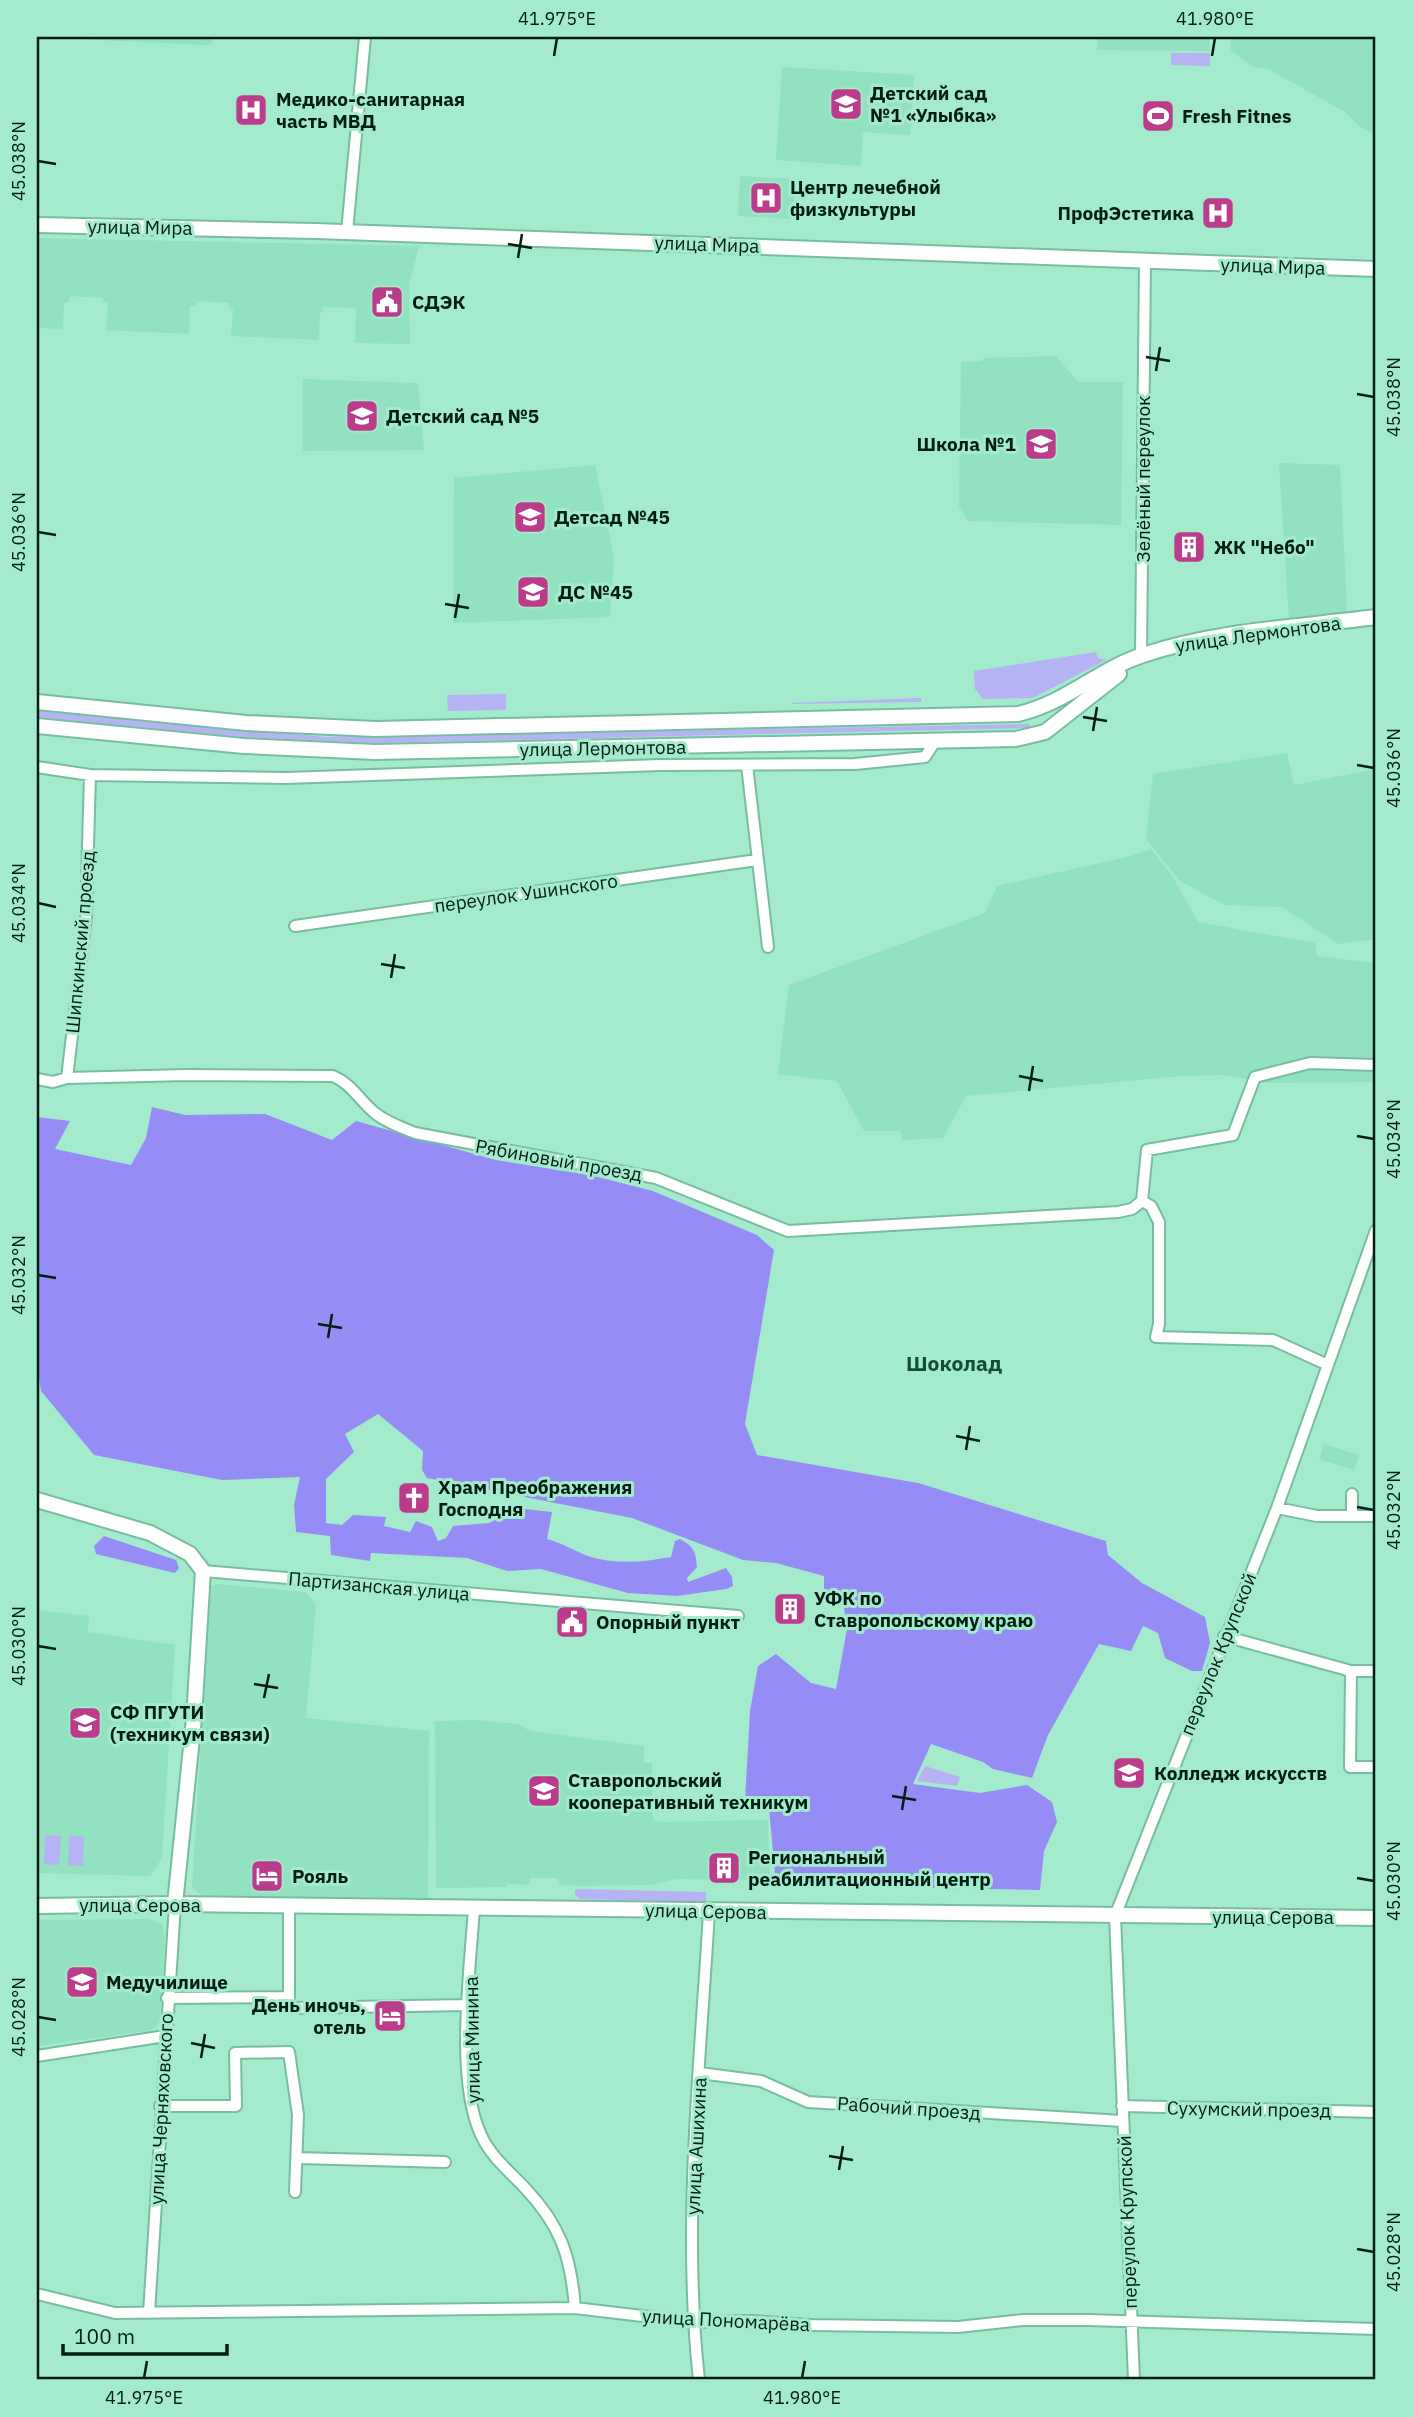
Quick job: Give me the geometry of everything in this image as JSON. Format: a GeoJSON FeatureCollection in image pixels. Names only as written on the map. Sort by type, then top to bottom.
{"type":"FeatureCollection","features":[{"type":"Feature","properties":{"kind":"main road","name":"улица Мира"},"geometry":{"type":"LineString","coordinates":[[37,225],[347,232],[1376,270]]}},
{"type":"Feature","properties":{"kind":"main road","name":"улица Лермонтова"},"geometry":{"type":"LineString","coordinates":[[37,702],[246,723],[375,729],[1018,714],[1065,698],[1125,661],[1191,641],[1376,617]]}},
{"type":"Feature","properties":{"kind":"main road","name":"улица Лермонтова"},"geometry":{"type":"LineString","coordinates":[[37,726],[233,745],[351,751],[1016,739],[1045,732],[1141,655]]}},
{"type":"Feature","properties":{"kind":"main road"},"geometry":{"type":"LineString","coordinates":[[1016,739],[1034,732],[1036,727],[1032,720],[1018,714]]}},
{"type":"Feature","properties":{"kind":"main road"},"geometry":{"type":"LineString","coordinates":[[37,1500],[150,1534],[190,1554],[203,1571]]}},
{"type":"Feature","properties":{"kind":"main road","name":"улица Черняховского"},"geometry":{"type":"LineString","coordinates":[[176,1904],[192,1745],[203,1571]]}},
{"type":"Feature","properties":{"kind":"main road","name":"улица Серова"},"geometry":{"type":"LineString","coordinates":[[37,1906],[176,1904],[1376,1918]]}},
{"type":"Feature","properties":{"kind":"street"},"geometry":{"type":"LineString","coordinates":[[347,232],[365,37]]}},
{"type":"Feature","properties":{"kind":"street","name":"Зелёный переулок"},"geometry":{"type":"LineString","coordinates":[[1141,655],[1145,261]]}},
{"type":"Feature","properties":{"kind":"street"},"geometry":{"type":"LineString","coordinates":[[37,767],[90,775],[286,778],[662,765],[910,761],[925,757],[936,740]]}},
{"type":"Feature","properties":{"kind":"street"},"geometry":{"type":"LineString","coordinates":[[747,765],[768,947]]}},
{"type":"Feature","properties":{"kind":"street","name":"Шипкинский проезд"},"geometry":{"type":"LineString","coordinates":[[68,1078],[86,917],[90,775]]}},
{"type":"Feature","properties":{"kind":"street","name":"переулок Ушинского"},"geometry":{"type":"LineString","coordinates":[[295,926],[757,860]]}},
{"type":"Feature","properties":{"kind":"street"},"geometry":{"type":"LineString","coordinates":[[1328,1365],[1273,1340],[1156,1337],[1159,1222],[1151,1206],[1142,1201],[1147,1150],[1233,1135],[1255,1077],[1310,1063],[1376,1065]]}},
{"type":"Feature","properties":{"kind":"street","name":"Рябиновый проезд"},"geometry":{"type":"LineString","coordinates":[[68,1078],[186,1075],[332,1076],[346,1081],[373,1112],[387,1122],[415,1133],[656,1178],[788,1231],[1118,1212],[1132,1209],[1142,1201]]}},
{"type":"Feature","properties":{"kind":"street"},"geometry":{"type":"LineString","coordinates":[[37,1079],[53,1082],[68,1078]]}},
{"type":"Feature","properties":{"kind":"street","name":"переулок Крупской"},"geometry":{"type":"LineString","coordinates":[[1134,2380],[1115,1916],[1277,1507],[1376,1230]]}},
{"type":"Feature","properties":{"kind":"street"},"geometry":{"type":"LineString","coordinates":[[1352,1494],[1352,1516]]}},
{"type":"Feature","properties":{"kind":"street"},"geometry":{"type":"LineString","coordinates":[[1277,1507],[1317,1516],[1376,1516]]}},
{"type":"Feature","properties":{"kind":"street","name":"Партизанская улица"},"geometry":{"type":"LineString","coordinates":[[203,1571],[738,1616]]}},
{"type":"Feature","properties":{"kind":"street"},"geometry":{"type":"LineString","coordinates":[[1224,1636],[1351,1671],[1376,1671]]}},
{"type":"Feature","properties":{"kind":"street"},"geometry":{"type":"LineString","coordinates":[[1351,1671],[1350,1767],[1376,1767]]}},
{"type":"Feature","properties":{"kind":"street","name":"улица Черняховского"},"geometry":{"type":"LineString","coordinates":[[149,2313],[167,1998],[176,1904]]}},
{"type":"Feature","properties":{"kind":"street"},"geometry":{"type":"LineString","coordinates":[[289,1906],[289,2008],[468,2005]]}},
{"type":"Feature","properties":{"kind":"street","name":"улица Минина"},"geometry":{"type":"LineString","coordinates":[[474,1908],[468,2005],[469,2101],[482,2137],[498,2160],[548,2213],[563,2242],[571,2266],[575,2308]]}},
{"type":"Feature","properties":{"kind":"street","name":"улица Ашихина"},"geometry":{"type":"LineString","coordinates":[[699,2380],[692,2322],[690,2245],[709,1912]]}},
{"type":"Feature","properties":{"kind":"street"},"geometry":{"type":"LineString","coordinates":[[167,1998],[289,1997]]}},
{"type":"Feature","properties":{"kind":"street"},"geometry":{"type":"LineString","coordinates":[[37,2056],[165,2036]]}},
{"type":"Feature","properties":{"kind":"street"},"geometry":{"type":"LineString","coordinates":[[160,2106],[236,2106],[235,2053],[289,2052],[298,2115],[295,2192]]}},
{"type":"Feature","properties":{"kind":"street","name":"Рабочий проезд"},"geometry":{"type":"LineString","coordinates":[[700,2073],[761,2081],[808,2102],[1122,2121]]}},
{"type":"Feature","properties":{"kind":"street","name":"Сухумский проезд"},"geometry":{"type":"LineString","coordinates":[[1122,2106],[1376,2112]]}},
{"type":"Feature","properties":{"kind":"street"},"geometry":{"type":"LineString","coordinates":[[298,2158],[445,2162]]}},
{"type":"Feature","properties":{"kind":"street","name":"улица Пономарёва"},"geometry":{"type":"LineString","coordinates":[[37,2294],[115,2313],[575,2308],[692,2322],[751,2320],[810,2325],[939,2327],[1023,2320],[1376,2329]]}},
{"type":"Feature","properties":{"kind":"shaded area"},"geometry":{"type":"Polygon","coordinates":[[[212,37],[212,43],[207,45],[56,38],[212,37]]]}},
{"type":"Feature","properties":{"kind":"shaded area"},"geometry":{"type":"Polygon","coordinates":[[[1097,37],[1210,37],[1210,51],[1097,50],[1097,37]]]}},
{"type":"Feature","properties":{"kind":"shaded area"},"geometry":{"type":"Polygon","coordinates":[[[1231,37],[1376,37],[1376,136],[1359,126],[1345,112],[1270,70],[1253,67],[1231,51],[1231,37]]]}},
{"type":"Feature","properties":{"kind":"shaded area"},"geometry":{"type":"Polygon","coordinates":[[[1171,53],[1210,53],[1210,66],[1171,65],[1171,53]]]}},
{"type":"Feature","properties":{"kind":"shaded area","name":"Детский сад №1 «Улыбка»"},"geometry":{"type":"Polygon","coordinates":[[[782,67],[914,75],[910,135],[863,132],[861,166],[776,160],[782,67]]]}},
{"type":"Feature","properties":{"kind":"shaded area","name":"Центр лечебной физкультуры"},"geometry":{"type":"Polygon","coordinates":[[[740,176],[795,179],[792,219],[738,216],[740,176]]]}},
{"type":"Feature","properties":{"kind":"shaded area"},"geometry":{"type":"Polygon","coordinates":[[[37,238],[419,246],[409,284],[410,344],[355,343],[356,308],[323,307],[323,312],[320,313],[319,340],[231,336],[233,309],[229,309],[229,303],[197,301],[196,306],[190,306],[189,334],[106,330],[108,303],[103,302],[103,298],[70,296],[69,302],[64,303],[63,329],[37,328],[37,238]]]}},
{"type":"Feature","properties":{"kind":"shaded area","name":"Школа №1"},"geometry":{"type":"Polygon","coordinates":[[[1056,356],[1078,382],[1123,382],[1121,525],[968,521],[959,507],[961,362],[981,361],[985,358],[1056,356]]]}},
{"type":"Feature","properties":{"kind":"shaded area","name":"Детский сад №5"},"geometry":{"type":"Polygon","coordinates":[[[303,379],[418,383],[424,450],[303,451],[303,379]]]}},
{"type":"Feature","properties":{"kind":"shaded area"},"geometry":{"type":"Polygon","coordinates":[[[1279,463],[1340,465],[1347,612],[1289,621],[1279,463]]]}},
{"type":"Feature","properties":{"kind":"shaded area","name":"Детсад №45"},"geometry":{"type":"Polygon","coordinates":[[[595,465],[614,557],[610,617],[453,623],[454,478],[595,465]]]}},
{"type":"Feature","properties":{"kind":"shaded area"},"geometry":{"type":"Polygon","coordinates":[[[1096,652],[1098,658],[1106,660],[1033,698],[983,699],[975,689],[974,671],[1096,652]]]}},
{"type":"Feature","properties":{"kind":"shaded area"},"geometry":{"type":"Polygon","coordinates":[[[506,694],[506,710],[448,711],[447,695],[506,694]]]}},
{"type":"Feature","properties":{"kind":"shaded area"},"geometry":{"type":"Polygon","coordinates":[[[921,698],[921,702],[792,704],[792,703],[921,698]]]}},
{"type":"Feature","properties":{"kind":"shaded area"},"geometry":{"type":"Polygon","coordinates":[[[37,711],[327,737],[1030,724],[1029,728],[375,743],[244,737],[37,717],[37,711]]]}},
{"type":"Feature","properties":{"kind":"shaded area"},"geometry":{"type":"Polygon","coordinates":[[[1287,753],[1294,785],[1376,769],[1376,939],[1338,944],[1282,907],[1224,905],[1179,880],[1146,839],[1153,774],[1287,753]]]}},
{"type":"Feature","properties":{"kind":"shaded area"},"geometry":{"type":"Polygon","coordinates":[[[1151,849],[1171,874],[1198,922],[1315,943],[1317,956],[1376,963],[1376,1082],[1268,1083],[1223,1075],[1182,1076],[966,1096],[943,1138],[902,1140],[900,1131],[864,1131],[837,1081],[778,1074],[789,985],[985,913],[997,886],[1131,856],[1151,849]]]}},
{"type":"Feature","properties":{"kind":"shaded area"},"geometry":{"type":"Polygon","coordinates":[[[152,1107],[185,1115],[265,1114],[332,1140],[356,1121],[496,1160],[590,1175],[653,1191],[757,1235],[774,1250],[745,1424],[757,1455],[918,1483],[1106,1541],[1108,1555],[1142,1583],[1205,1617],[1210,1643],[1202,1671],[1192,1671],[1165,1658],[1158,1633],[1143,1626],[1131,1651],[1099,1644],[1048,1735],[1032,1778],[993,1769],[983,1762],[931,1744],[913,1784],[980,1793],[1027,1785],[1052,1802],[1057,1822],[1044,1851],[1040,1890],[776,1885],[769,1808],[745,1802],[750,1711],[758,1666],[776,1654],[811,1683],[836,1689],[847,1629],[842,1593],[824,1590],[824,1576],[776,1563],[743,1560],[632,1518],[427,1478],[422,1470],[423,1451],[378,1414],[345,1434],[354,1452],[326,1479],[326,1523],[342,1525],[353,1515],[386,1517],[384,1526],[410,1532],[416,1521],[432,1527],[438,1541],[446,1538],[453,1526],[489,1523],[516,1508],[552,1512],[547,1539],[583,1554],[619,1562],[661,1559],[671,1557],[675,1541],[680,1539],[691,1547],[696,1557],[697,1567],[687,1578],[688,1582],[726,1568],[732,1577],[733,1586],[677,1596],[628,1593],[541,1569],[507,1571],[467,1558],[371,1553],[370,1561],[331,1555],[330,1536],[296,1532],[294,1505],[300,1477],[222,1480],[94,1455],[41,1391],[37,1364],[37,1117],[70,1121],[55,1149],[131,1165],[146,1138],[152,1107]]]}},
{"type":"Feature","properties":{"kind":"shaded area"},"geometry":{"type":"Polygon","coordinates":[[[1324,1444],[1359,1455],[1354,1470],[1319,1459],[1324,1444]]]}},
{"type":"Feature","properties":{"kind":"shaded area"},"geometry":{"type":"Polygon","coordinates":[[[104,1536],[176,1560],[179,1568],[175,1573],[96,1554],[94,1546],[104,1536]]]}},
{"type":"Feature","properties":{"kind":"shaded area"},"geometry":{"type":"Polygon","coordinates":[[[218,1584],[306,1592],[316,1604],[306,1718],[429,1731],[428,1899],[206,1898],[192,1888],[210,1590],[211,1586],[218,1584]]]}},
{"type":"Feature","properties":{"kind":"shaded area"},"geometry":{"type":"Polygon","coordinates":[[[37,1610],[89,1616],[88,1632],[175,1645],[162,1858],[150,1876],[37,1873],[37,1610]]]}},
{"type":"Feature","properties":{"kind":"shaded area","name":"Ставропольский кооперативный техникум"},"geometry":{"type":"Polygon","coordinates":[[[476,1720],[519,1724],[530,1731],[644,1746],[644,1763],[652,1763],[653,1818],[658,1822],[768,1820],[770,1881],[677,1879],[650,1885],[579,1886],[561,1885],[557,1878],[530,1878],[529,1885],[436,1888],[435,1721],[476,1720]]]}},
{"type":"Feature","properties":{"kind":"shaded area"},"geometry":{"type":"Polygon","coordinates":[[[925,1766],[960,1777],[957,1786],[917,1781],[925,1766]]]}},
{"type":"Feature","properties":{"kind":"shaded area"},"geometry":{"type":"Polygon","coordinates":[[[45,1835],[61,1836],[59,1865],[44,1864],[45,1835]]]}},
{"type":"Feature","properties":{"kind":"shaded area"},"geometry":{"type":"Polygon","coordinates":[[[69,1836],[84,1836],[83,1866],[68,1865],[69,1836]]]}},
{"type":"Feature","properties":{"kind":"shaded area"},"geometry":{"type":"Polygon","coordinates":[[[575,1890],[706,1892],[706,1902],[580,1899],[575,1895],[575,1890]]]}},
{"type":"Feature","properties":{"kind":"shaded area"},"geometry":{"type":"Polygon","coordinates":[[[148,1919],[162,1924],[165,1937],[160,2021],[157,2026],[149,2031],[37,2046],[37,1920],[148,1919]]]}},
{"type":"Feature","properties":{"kind":"place","name":"Детский сад №1 «Улыбка»"},"geometry":{"type":"Point","coordinates":[846,104]}},
{"type":"Feature","properties":{"kind":"place","name":"Медико-санитарная часть МВД"},"geometry":{"type":"Point","coordinates":[251,110]}},
{"type":"Feature","properties":{"kind":"place","name":"Fresh Fitnes"},"geometry":{"type":"Point","coordinates":[1158,116]}},
{"type":"Feature","properties":{"kind":"place","name":"Центр лечебной физкультуры"},"geometry":{"type":"Point","coordinates":[766,198]}},
{"type":"Feature","properties":{"kind":"place","name":"ПрофЭстетика"},"geometry":{"type":"Point","coordinates":[1218,213]}},
{"type":"Feature","properties":{"kind":"place","name":"СДЭК"},"geometry":{"type":"Point","coordinates":[387,302]}},
{"type":"Feature","properties":{"kind":"place","name":"Детский сад №5"},"geometry":{"type":"Point","coordinates":[362,416]}},
{"type":"Feature","properties":{"kind":"place","name":"Школа №1"},"geometry":{"type":"Point","coordinates":[1041,444]}},
{"type":"Feature","properties":{"kind":"place","name":"Детсад №45"},"geometry":{"type":"Point","coordinates":[530,517]}},
{"type":"Feature","properties":{"kind":"place","name":"ЖК \"Небо\""},"geometry":{"type":"Point","coordinates":[1189,547]}},
{"type":"Feature","properties":{"kind":"place","name":"ДС №45"},"geometry":{"type":"Point","coordinates":[533,592]}},
{"type":"Feature","properties":{"kind":"place","name":"Храм Преображения Господня"},"geometry":{"type":"Point","coordinates":[414,1498]}},
{"type":"Feature","properties":{"kind":"place","name":"УФК по Ставропольскому краю"},"geometry":{"type":"Point","coordinates":[790,1609]}},
{"type":"Feature","properties":{"kind":"place","name":"Опорный пункт"},"geometry":{"type":"Point","coordinates":[572,1622]}},
{"type":"Feature","properties":{"kind":"place","name":"СФ ПГУТИ (техникум связи)"},"geometry":{"type":"Point","coordinates":[85,1723]}},
{"type":"Feature","properties":{"kind":"place","name":"Колледж искусств"},"geometry":{"type":"Point","coordinates":[1129,1773]}},
{"type":"Feature","properties":{"kind":"place","name":"Ставропольский кооперативный техникум"},"geometry":{"type":"Point","coordinates":[544,1791]}},
{"type":"Feature","properties":{"kind":"place","name":"Региональный реабилитационный центр"},"geometry":{"type":"Point","coordinates":[724,1868]}},
{"type":"Feature","properties":{"kind":"place","name":"Рояль"},"geometry":{"type":"Point","coordinates":[267,1876]}},
{"type":"Feature","properties":{"kind":"place","name":"Медучилище"},"geometry":{"type":"Point","coordinates":[82,1982]}},
{"type":"Feature","properties":{"kind":"place","name":"День иночь, отель"},"geometry":{"type":"Point","coordinates":[390,2016]}},
{"type":"Feature","properties":{"kind":"district","name":"Шоколад"},"geometry":{"type":"Point","coordinates":[954,1363]}}]}
